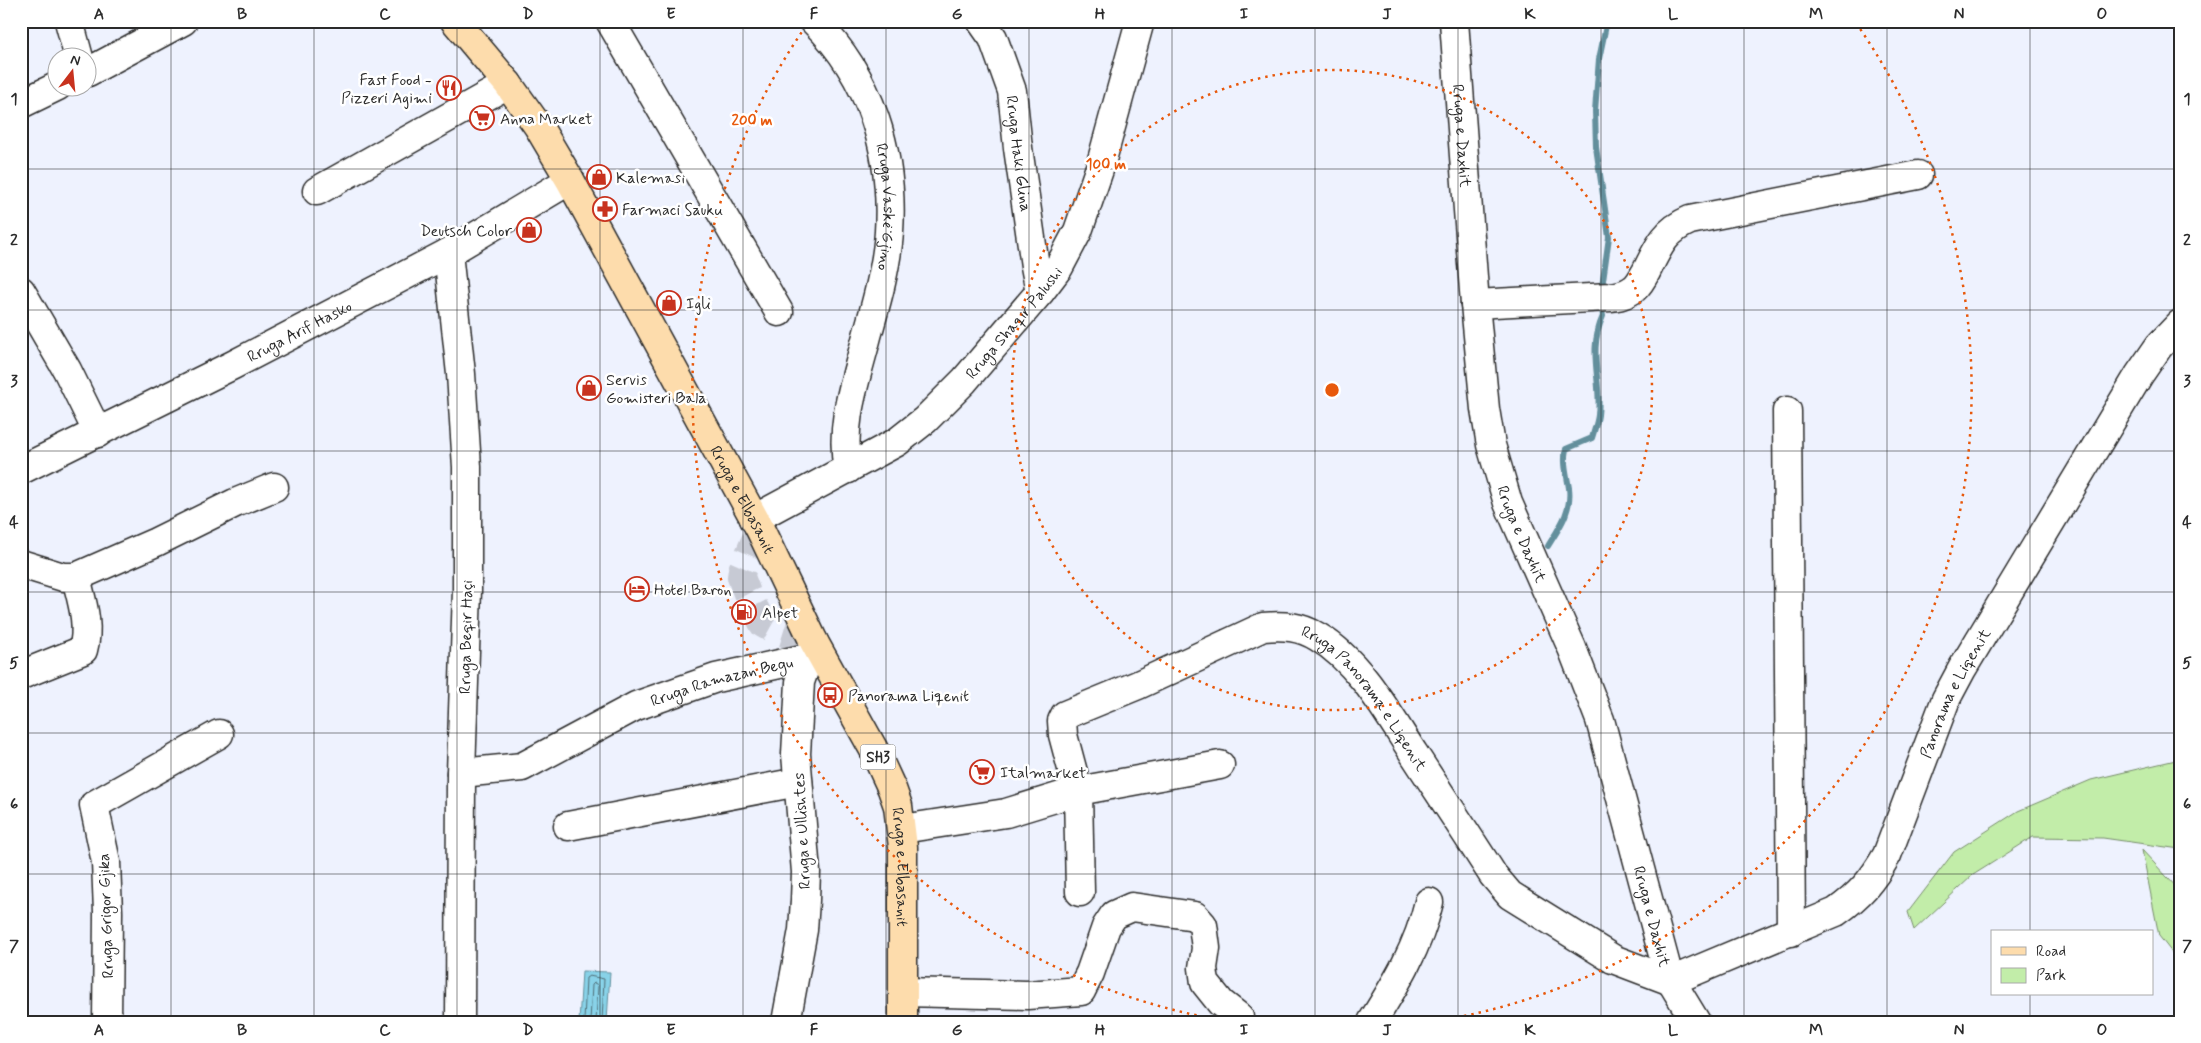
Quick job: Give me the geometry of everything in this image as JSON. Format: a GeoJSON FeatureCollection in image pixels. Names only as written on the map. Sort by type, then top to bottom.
{"type":"FeatureCollection","features":[{"type":"Feature","properties":{"kind":"main road","name":"Rruga e Elbasanit"},"geometry":{"type":"LineString","coordinates":[[455,21],[508,84],[538,126],[570,180],[754,519],[810,650],[887,774],[898,806],[902,829],[905,934],[903,1022]]}},
{"type":"Feature","properties":{"kind":"street"},"geometry":{"type":"LineString","coordinates":[[69,21],[76,48]]}},
{"type":"Feature","properties":{"kind":"street"},"geometry":{"type":"LineString","coordinates":[[98,67],[182,21]]}},
{"type":"Feature","properties":{"kind":"street"},"geometry":{"type":"LineString","coordinates":[[610,21],[779,312]]}},
{"type":"Feature","properties":{"kind":"street","name":"Rruga Vaskë Gjino"},"geometry":{"type":"LineString","coordinates":[[814,21],[846,57],[868,100],[882,137],[890,195],[889,234],[868,335],[851,394],[845,428],[845,452],[848,469]]}},
{"type":"Feature","properties":{"kind":"street","name":"Rruga Haki Glina"},"geometry":{"type":"LineString","coordinates":[[981,21],[993,38],[1012,91],[1018,148],[1040,292]]}},
{"type":"Feature","properties":{"kind":"street","name":"Rruga e Daxhit"},"geometry":{"type":"LineString","coordinates":[[1454,21],[1475,304],[1485,409],[1491,445],[1508,503],[1588,685],[1600,720],[1671,981],[1696,1022]]}},
{"type":"Feature","properties":{"kind":"street","name":"Rruga Shaqir Palushi"},"geometry":{"type":"LineString","coordinates":[[754,519],[897,442],[925,420],[964,381],[1059,268],[1078,231],[1100,167],[1134,28]]}},
{"type":"Feature","properties":{"kind":"street"},"geometry":{"type":"LineString","coordinates":[[317,191],[508,84]]}},
{"type":"Feature","properties":{"kind":"street"},"geometry":{"type":"LineString","coordinates":[[21,104],[48,91]]}},
{"type":"Feature","properties":{"kind":"street"},"geometry":{"type":"LineString","coordinates":[[1475,304],[1610,297],[1625,294],[1640,283],[1661,242],[1669,232],[1690,220],[1918,174]]}},
{"type":"Feature","properties":{"kind":"street","name":"Rruga Arif Hasko"},"geometry":{"type":"LineString","coordinates":[[21,470],[233,365],[448,253],[570,180]]}},
{"type":"Feature","properties":{"kind":"street","name":"Rruga Beqir Haçi"},"geometry":{"type":"LineString","coordinates":[[448,253],[461,374],[467,467],[467,590],[461,773],[460,1022]]}},
{"type":"Feature","properties":{"kind":"street"},"geometry":{"type":"LineString","coordinates":[[21,292],[67,370],[98,433]]}},
{"type":"Feature","properties":{"kind":"street","name":"Panorama e Liqenit"},"geometry":{"type":"LineString","coordinates":[[1671,981],[1836,912],[1858,896],[1875,878],[1887,855],[1946,699],[1962,669],[2139,375],[2159,346],[2180,324]]}},
{"type":"Feature","properties":{"kind":"street"},"geometry":{"type":"LineString","coordinates":[[1787,411],[1792,932]]}},
{"type":"Feature","properties":{"kind":"street"},"geometry":{"type":"LineString","coordinates":[[21,564],[64,577],[76,577],[156,542],[235,503],[274,487]]}},
{"type":"Feature","properties":{"kind":"street"},"geometry":{"type":"LineString","coordinates":[[21,675],[83,650],[87,636],[86,620],[76,577]]}},
{"type":"Feature","properties":{"kind":"street","name":"Rruga Panorama e Liqenit"},"geometry":{"type":"LineString","coordinates":[[1080,892],[1078,792],[1063,735],[1062,720],[1065,715],[1138,685],[1263,626],[1283,625],[1300,628],[1318,637],[1333,648],[1373,690],[1493,875],[1510,895],[1613,959],[1671,981]]}},
{"type":"Feature","properties":{"kind":"street","name":"Rruga Ramazan Begu"},"geometry":{"type":"LineString","coordinates":[[461,773],[522,767],[636,706],[716,678],[810,650]]}},
{"type":"Feature","properties":{"kind":"street","name":"Rruga e Ullishtes"},"geometry":{"type":"LineString","coordinates":[[786,1022],[803,930],[805,900],[806,872],[796,754],[800,682],[810,650]]}},
{"type":"Feature","properties":{"kind":"street","name":"Rruga Grigor Gjika"},"geometry":{"type":"LineString","coordinates":[[107,1022],[108,912],[106,862],[94,805],[219,734]]}},
{"type":"Feature","properties":{"kind":"street"},"geometry":{"type":"LineString","coordinates":[[902,829],[1006,813],[1078,792],[1220,765]]}},
{"type":"Feature","properties":{"kind":"street"},"geometry":{"type":"LineString","coordinates":[[568,826],[798,782]]}},
{"type":"Feature","properties":{"kind":"street"},"geometry":{"type":"LineString","coordinates":[[1372,1022],[1397,982],[1422,930],[1428,902]]}},
{"type":"Feature","properties":{"kind":"street"},"geometry":{"type":"LineString","coordinates":[[904,992],[1027,995],[1080,990],[1090,973],[1106,927],[1114,915],[1132,907],[1195,916],[1203,925],[1206,948],[1203,968],[1205,983],[1221,1003],[1239,1017],[1239,1022]]}},
{"type":"Feature","properties":{"kind":"green space"},"geometry":{"type":"Polygon","coordinates":[[[2180,759],[2180,849],[2103,838],[2033,837],[1973,875],[1914,930],[1908,912],[1954,852],[2018,811],[2091,780],[2180,759]]]}},
{"type":"Feature","properties":{"kind":"green space"},"geometry":{"type":"Polygon","coordinates":[[[2142,850],[2180,891],[2180,963],[2159,936],[2142,850]]]}},
{"type":"Feature","properties":{"kind":"water"},"geometry":{"type":"Polygon","coordinates":[[[582,971],[610,972],[607,1022],[579,1022],[582,971]]]}},
{"type":"Feature","properties":{"kind":"waterway"},"geometry":{"type":"LineString","coordinates":[[1602,287],[1609,237],[1596,147],[1595,111],[1599,59],[1607,21]]}},
{"type":"Feature","properties":{"kind":"waterway"},"geometry":{"type":"LineString","coordinates":[[1548,546],[1564,519],[1569,504],[1569,488],[1565,464],[1566,449],[1592,438],[1597,421],[1599,402],[1595,354],[1598,329],[1603,316],[1601,305]]}},
{"type":"Feature","properties":{"kind":"tunnel"},"geometry":{"type":"LineString","coordinates":[[760,529],[742,570],[741,577],[747,593],[763,624],[772,629],[814,642]]}},
{"type":"Feature","properties":{"kind":"place","name":"Fast Food - Pizzeri Agimi"},"geometry":{"type":"Point","coordinates":[449,88]}},
{"type":"Feature","properties":{"kind":"place","name":"Anna Market"},"geometry":{"type":"Point","coordinates":[482,118]}},
{"type":"Feature","properties":{"kind":"place","name":"Kalemasi"},"geometry":{"type":"Point","coordinates":[599,177]}},
{"type":"Feature","properties":{"kind":"place","name":"Farmaci Sauku"},"geometry":{"type":"Point","coordinates":[605,209]}},
{"type":"Feature","properties":{"kind":"place","name":"Deutsch Color"},"geometry":{"type":"Point","coordinates":[529,230]}},
{"type":"Feature","properties":{"kind":"place","name":"Igli"},"geometry":{"type":"Point","coordinates":[669,303]}},
{"type":"Feature","properties":{"kind":"place","name":"Servis Gomisteri Bala"},"geometry":{"type":"Point","coordinates":[589,388]}},
{"type":"Feature","properties":{"kind":"place","name":"Hotel Baron"},"geometry":{"type":"Point","coordinates":[637,589]}},
{"type":"Feature","properties":{"kind":"place","name":"Alpet"},"geometry":{"type":"Point","coordinates":[744,612]}},
{"type":"Feature","properties":{"kind":"place","name":"Panorama Liqenit"},"geometry":{"type":"Point","coordinates":[830,695]}},
{"type":"Feature","properties":{"kind":"place","name":"Italmarket"},"geometry":{"type":"Point","coordinates":[982,772]}}]}
